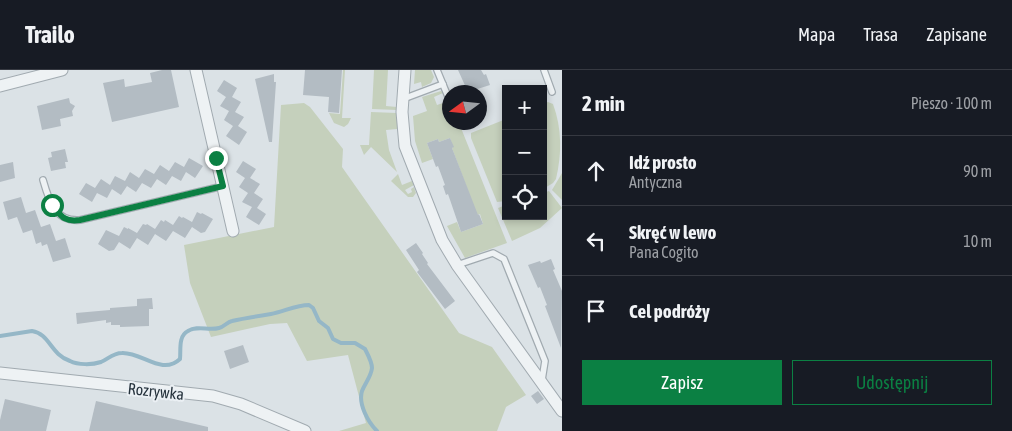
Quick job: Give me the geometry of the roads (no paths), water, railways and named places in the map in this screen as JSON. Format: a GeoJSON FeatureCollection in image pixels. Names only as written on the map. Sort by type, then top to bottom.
{"type":"FeatureCollection","features":[{"type":"Feature","properties":{"kind":"street"},"geometry":{"type":"LineString","coordinates":[[0,86],[62,70]]}},
{"type":"Feature","properties":{"kind":"street"},"geometry":{"type":"LineString","coordinates":[[196,70],[233,231]]}},
{"type":"Feature","properties":{"kind":"street"},"geometry":{"type":"LineString","coordinates":[[405,70],[403,99],[405,146],[442,240],[457,265],[562,411]]}},
{"type":"Feature","properties":{"kind":"street","name":"Rozrywka"},"geometry":{"type":"LineString","coordinates":[[0,374],[213,396],[240,404],[305,431]]}},
{"type":"Feature","properties":{"kind":"lane"},"geometry":{"type":"LineString","coordinates":[[403,99],[443,84],[437,70]]}},
{"type":"Feature","properties":{"kind":"lane"},"geometry":{"type":"LineString","coordinates":[[544,70],[552,92]]}},
{"type":"Feature","properties":{"kind":"lane"},"geometry":{"type":"LineString","coordinates":[[43,180],[52,205],[63,218],[71,221],[223,186]]}},
{"type":"Feature","properties":{"kind":"lane"},"geometry":{"type":"LineString","coordinates":[[457,265],[493,253],[504,259],[545,361],[541,382]]}},
{"type":"Feature","properties":{"kind":"waterway"},"geometry":{"type":"LineString","coordinates":[[0,336],[32,331],[38,333],[63,358],[77,363],[97,363],[122,353],[166,365],[173,364],[180,359],[183,336],[192,329],[219,328],[232,321],[309,305],[313,308],[319,321],[328,328],[333,339],[341,343],[355,343],[365,349],[372,368],[362,391],[361,401],[367,418],[377,431]]}}]}
